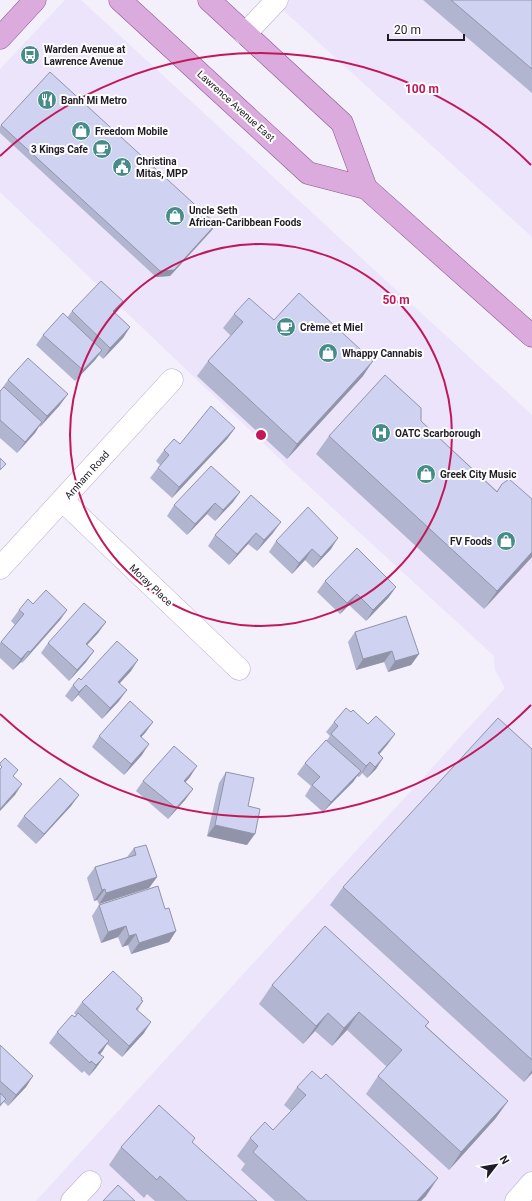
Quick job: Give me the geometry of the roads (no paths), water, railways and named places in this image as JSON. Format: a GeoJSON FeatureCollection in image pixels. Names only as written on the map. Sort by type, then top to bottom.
{"type":"FeatureCollection","features":[{"type":"Feature","properties":{"kind":"main road"},"geometry":{"type":"LineString","coordinates":[[0,38],[35,0]]}},
{"type":"Feature","properties":{"kind":"main road","name":"Lawrence Avenue East"},"geometry":{"type":"LineString","coordinates":[[120,0],[308,173],[366,188],[532,336]]}},
{"type":"Feature","properties":{"kind":"main road","name":"Lawrence Avenue East"},"geometry":{"type":"LineString","coordinates":[[209,0],[342,123],[366,188]]}},
{"type":"Feature","properties":{"kind":"street"},"geometry":{"type":"LineString","coordinates":[[245,34],[277,0]]}},
{"type":"Feature","properties":{"kind":"street","name":"Arnham Road"},"geometry":{"type":"LineString","coordinates":[[0,568],[63,501],[172,380]]}},
{"type":"Feature","properties":{"kind":"street","name":"Moray Place"},"geometry":{"type":"LineString","coordinates":[[63,501],[239,669]]}},
{"type":"Feature","properties":{"kind":"street"},"geometry":{"type":"LineString","coordinates":[[72,1201],[90,1182]]}},
{"type":"Feature","properties":{"kind":"street"},"geometry":{"type":"LineString","coordinates":[[516,1201],[532,1183]]}},
{"type":"Feature","properties":{"kind":"place","name":"Warden Avenue at Lawrence Avenue"},"geometry":{"type":"Point","coordinates":[30,55]}},
{"type":"Feature","properties":{"kind":"place","name":"Banh Mi Metro"},"geometry":{"type":"Point","coordinates":[47,100]}},
{"type":"Feature","properties":{"kind":"place","name":"Freedom Mobile"},"geometry":{"type":"Point","coordinates":[81,131]}},
{"type":"Feature","properties":{"kind":"place","name":"3 Kings Cafe"},"geometry":{"type":"Point","coordinates":[102,149]}},
{"type":"Feature","properties":{"kind":"place","name":"Christina Mitas, MPP"},"geometry":{"type":"Point","coordinates":[122,167]}},
{"type":"Feature","properties":{"kind":"place","name":"Uncle Seth African-Caribbean Foods"},"geometry":{"type":"Point","coordinates":[175,216]}},
{"type":"Feature","properties":{"kind":"place","name":"Crème et Miel"},"geometry":{"type":"Point","coordinates":[286,327]}},
{"type":"Feature","properties":{"kind":"place","name":"Whappy Cannabis"},"geometry":{"type":"Point","coordinates":[328,353]}},
{"type":"Feature","properties":{"kind":"place","name":"OATC Scarborough"},"geometry":{"type":"Point","coordinates":[381,433]}},
{"type":"Feature","properties":{"kind":"place","name":"Greek City Music"},"geometry":{"type":"Point","coordinates":[426,474]}},
{"type":"Feature","properties":{"kind":"place","name":"FV Foods"},"geometry":{"type":"Point","coordinates":[506,541]}}]}
